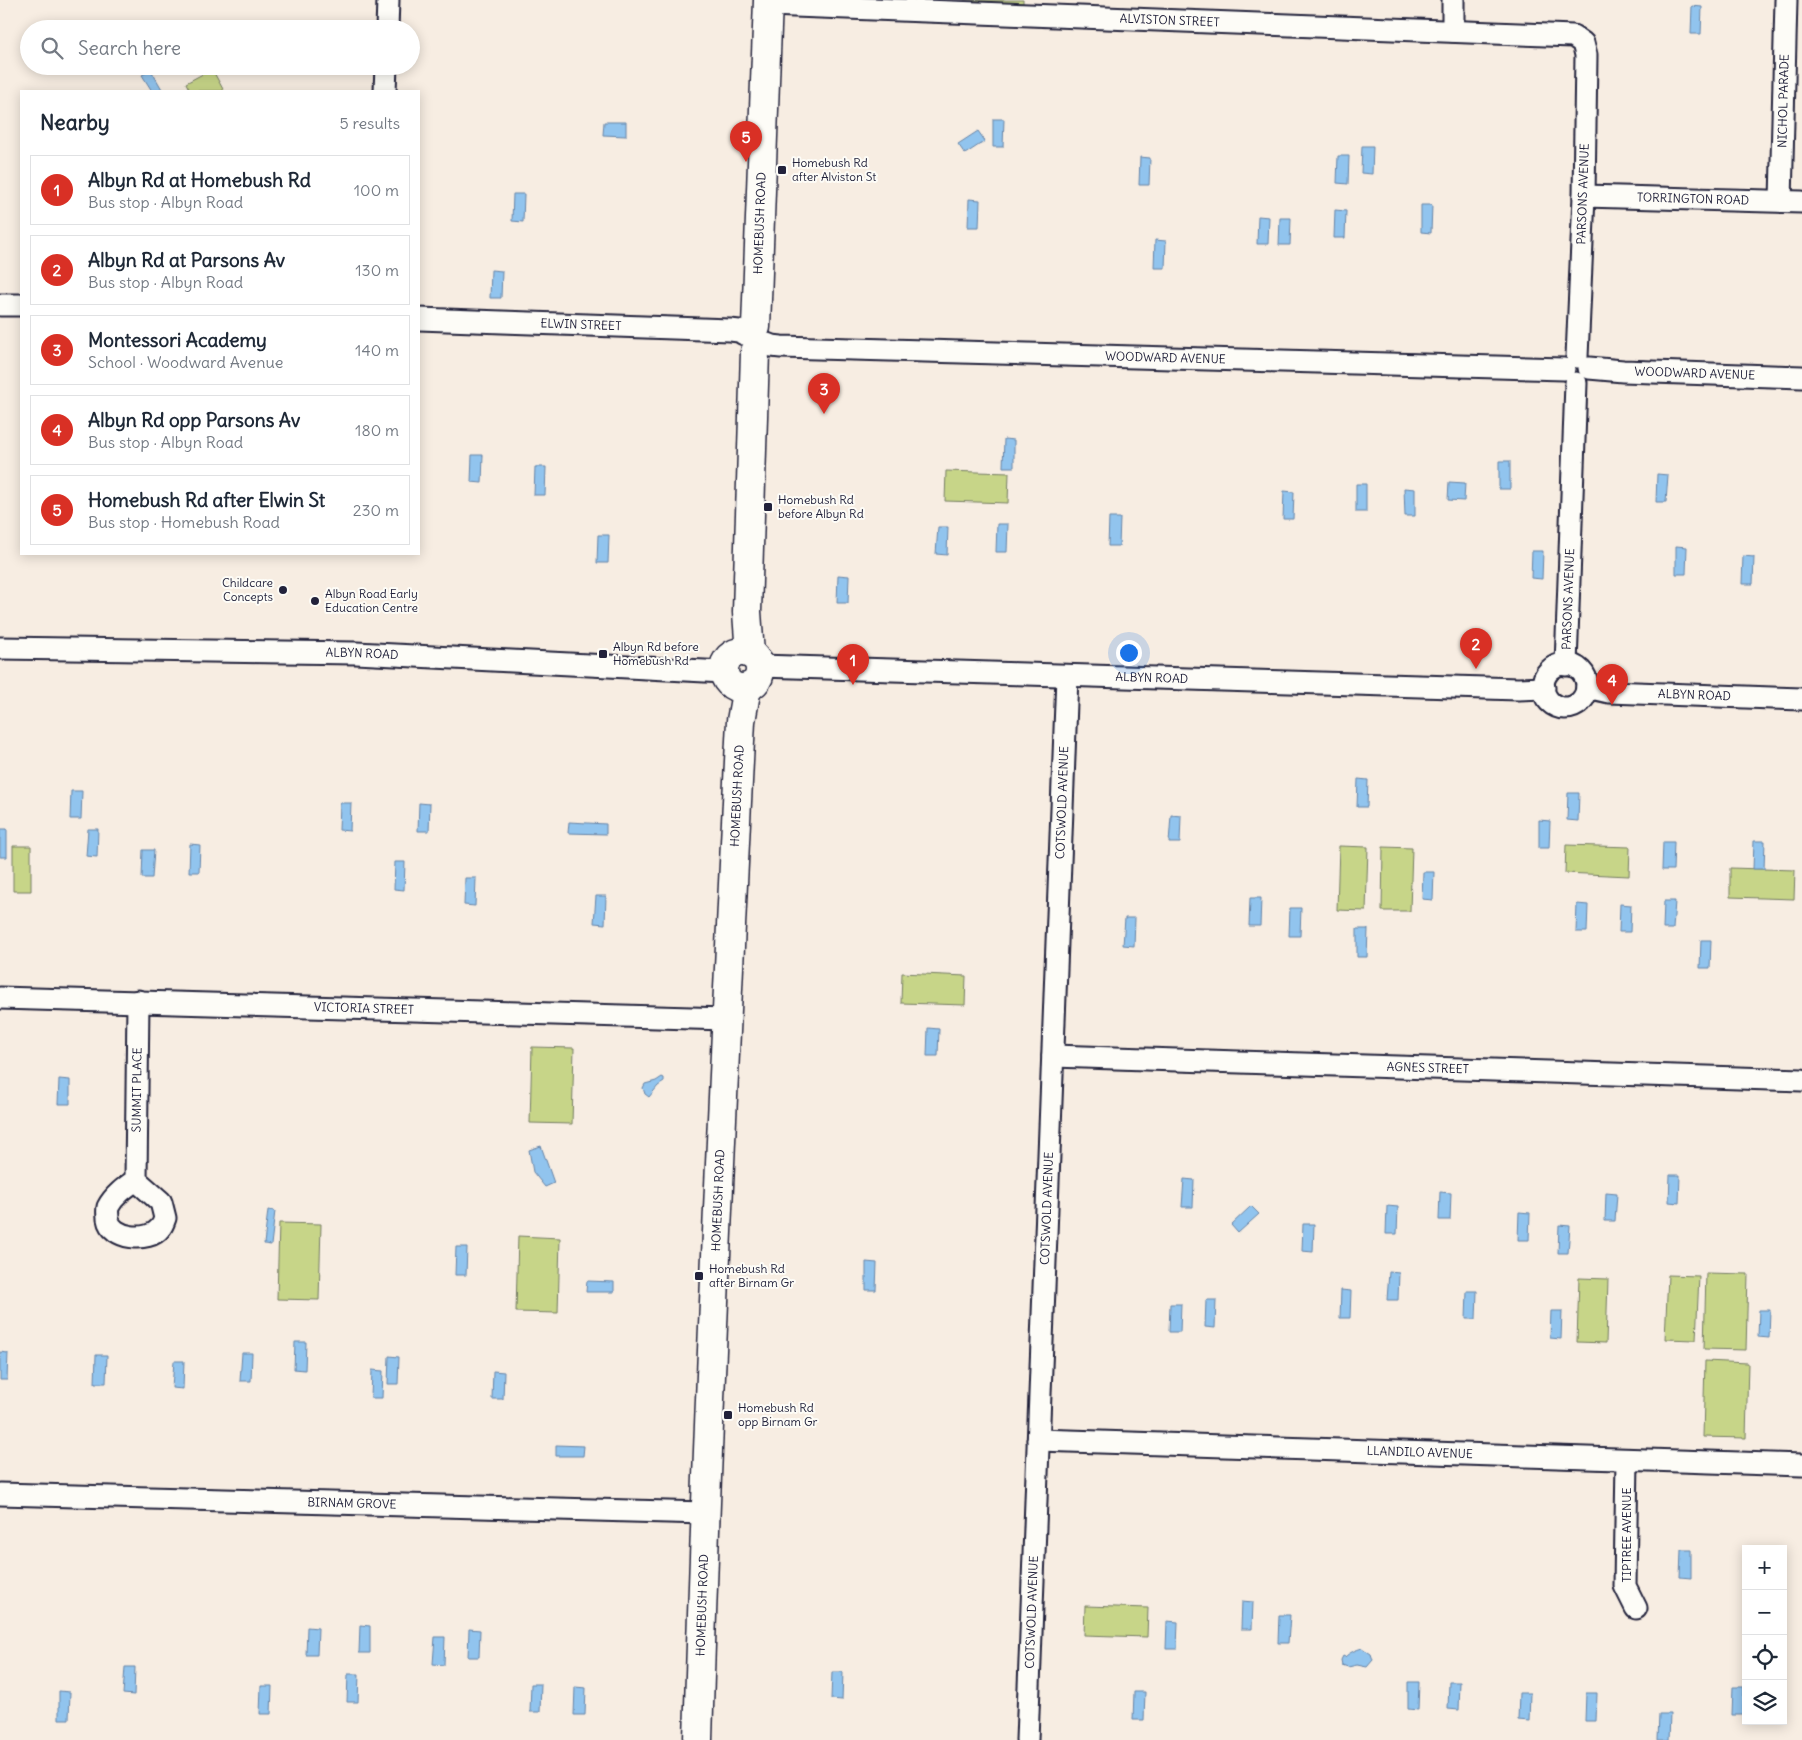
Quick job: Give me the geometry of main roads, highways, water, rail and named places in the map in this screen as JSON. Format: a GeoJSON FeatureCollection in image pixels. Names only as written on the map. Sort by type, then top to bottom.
{"type":"FeatureCollection","features":[{"type":"Feature","properties":{"kind":"main road","name":"HOMEBUSH ROAD"},"geometry":{"type":"LineString","coordinates":[[698,1740],[705,1513],[726,1018],[746,612],[768,3]]}},
{"type":"Feature","properties":{"kind":"water"},"geometry":{"type":"Polygon","coordinates":[[[1692,6],[1702,7],[1701,34],[1691,34],[1692,6]]]}},
{"type":"Feature","properties":{"kind":"water"},"geometry":{"type":"Polygon","coordinates":[[[142,75],[154,75],[162,90],[151,90],[142,75]]]}},
{"type":"Feature","properties":{"kind":"water"},"geometry":{"type":"Polygon","coordinates":[[[993,119],[1004,119],[1003,147],[993,147],[993,119]]]}},
{"type":"Feature","properties":{"kind":"water"},"geometry":{"type":"Polygon","coordinates":[[[604,122],[626,122],[626,136],[603,135],[604,122]]]}},
{"type":"Feature","properties":{"kind":"water"},"geometry":{"type":"Polygon","coordinates":[[[978,131],[985,141],[965,154],[958,144],[978,131]]]}},
{"type":"Feature","properties":{"kind":"water"},"geometry":{"type":"Polygon","coordinates":[[[1362,146],[1373,146],[1372,174],[1361,173],[1362,146]]]}},
{"type":"Feature","properties":{"kind":"water"},"geometry":{"type":"Polygon","coordinates":[[[1338,156],[1349,156],[1348,184],[1337,183],[1338,156]]]}},
{"type":"Feature","properties":{"kind":"water"},"geometry":{"type":"Polygon","coordinates":[[[1140,157],[1150,158],[1149,185],[1139,185],[1140,157]]]}},
{"type":"Feature","properties":{"kind":"water"},"geometry":{"type":"Polygon","coordinates":[[[513,194],[524,194],[523,222],[512,221],[513,194]]]}},
{"type":"Feature","properties":{"kind":"water"},"geometry":{"type":"Polygon","coordinates":[[[969,199],[980,200],[979,227],[968,227],[969,199]]]}},
{"type":"Feature","properties":{"kind":"water"},"geometry":{"type":"Polygon","coordinates":[[[1421,205],[1432,205],[1431,233],[1421,232],[1421,205]]]}},
{"type":"Feature","properties":{"kind":"water"},"geometry":{"type":"Polygon","coordinates":[[[1335,210],[1346,211],[1345,238],[1334,238],[1335,210]]]}},
{"type":"Feature","properties":{"kind":"water"},"geometry":{"type":"Polygon","coordinates":[[[1258,216],[1269,217],[1268,244],[1257,244],[1258,216]]]}},
{"type":"Feature","properties":{"kind":"water"},"geometry":{"type":"Polygon","coordinates":[[[1280,218],[1291,218],[1290,245],[1279,245],[1280,218]]]}},
{"type":"Feature","properties":{"kind":"water"},"geometry":{"type":"Polygon","coordinates":[[[1155,240],[1166,241],[1165,268],[1154,268],[1155,240]]]}},
{"type":"Feature","properties":{"kind":"water"},"geometry":{"type":"Polygon","coordinates":[[[491,270],[502,271],[501,298],[490,298],[491,270]]]}},
{"type":"Feature","properties":{"kind":"water"},"geometry":{"type":"Polygon","coordinates":[[[1004,439],[1014,440],[1014,467],[1003,467],[1004,439]]]}},
{"type":"Feature","properties":{"kind":"water"},"geometry":{"type":"Polygon","coordinates":[[[472,455],[483,455],[482,483],[471,482],[472,455]]]}},
{"type":"Feature","properties":{"kind":"water"},"geometry":{"type":"Polygon","coordinates":[[[1499,461],[1510,461],[1510,489],[1499,489],[1499,461]]]}},
{"type":"Feature","properties":{"kind":"water"},"geometry":{"type":"Polygon","coordinates":[[[535,467],[546,467],[545,495],[534,495],[535,467]]]}},
{"type":"Feature","properties":{"kind":"water"},"geometry":{"type":"Polygon","coordinates":[[[1657,474],[1668,475],[1666,502],[1656,502],[1657,474]]]}},
{"type":"Feature","properties":{"kind":"water"},"geometry":{"type":"Polygon","coordinates":[[[1449,482],[1465,483],[1464,501],[1448,500],[1449,482]]]}},
{"type":"Feature","properties":{"kind":"water"},"geometry":{"type":"Polygon","coordinates":[[[1356,484],[1366,484],[1366,512],[1356,512],[1356,484]]]}},
{"type":"Feature","properties":{"kind":"water"},"geometry":{"type":"Polygon","coordinates":[[[1404,488],[1415,489],[1415,516],[1405,516],[1404,488]]]}},
{"type":"Feature","properties":{"kind":"water"},"geometry":{"type":"Polygon","coordinates":[[[1284,491],[1294,492],[1293,519],[1283,519],[1284,491]]]}},
{"type":"Feature","properties":{"kind":"water"},"geometry":{"type":"Polygon","coordinates":[[[1109,518],[1120,518],[1119,546],[1108,546],[1109,518]]]}},
{"type":"Feature","properties":{"kind":"water"},"geometry":{"type":"Polygon","coordinates":[[[997,524],[1008,524],[1007,552],[996,552],[997,524]]]}},
{"type":"Feature","properties":{"kind":"water"},"geometry":{"type":"Polygon","coordinates":[[[938,527],[948,527],[947,555],[936,554],[938,527]]]}},
{"type":"Feature","properties":{"kind":"water"},"geometry":{"type":"Polygon","coordinates":[[[598,535],[609,535],[608,563],[597,563],[598,535]]]}},
{"type":"Feature","properties":{"kind":"water"},"geometry":{"type":"Polygon","coordinates":[[[1676,546],[1687,547],[1686,574],[1676,574],[1676,546]]]}},
{"type":"Feature","properties":{"kind":"water"},"geometry":{"type":"Polygon","coordinates":[[[1532,551],[1543,551],[1542,579],[1531,578],[1532,551]]]}},
{"type":"Feature","properties":{"kind":"water"},"geometry":{"type":"Polygon","coordinates":[[[1743,556],[1754,557],[1753,584],[1742,584],[1743,556]]]}},
{"type":"Feature","properties":{"kind":"water"},"geometry":{"type":"Polygon","coordinates":[[[838,575],[849,576],[848,603],[837,603],[838,575]]]}},
{"type":"Feature","properties":{"kind":"water"},"geometry":{"type":"Polygon","coordinates":[[[1358,779],[1368,780],[1367,807],[1357,807],[1358,779]]]}},
{"type":"Feature","properties":{"kind":"water"},"geometry":{"type":"Polygon","coordinates":[[[71,791],[82,791],[81,819],[70,819],[71,791]]]}},
{"type":"Feature","properties":{"kind":"water"},"geometry":{"type":"Polygon","coordinates":[[[1568,793],[1579,793],[1578,821],[1567,820],[1568,793]]]}},
{"type":"Feature","properties":{"kind":"water"},"geometry":{"type":"Polygon","coordinates":[[[340,803],[351,803],[350,831],[339,830],[340,803]]]}},
{"type":"Feature","properties":{"kind":"water"},"geometry":{"type":"Polygon","coordinates":[[[419,803],[430,804],[429,831],[418,831],[419,803]]]}},
{"type":"Feature","properties":{"kind":"water"},"geometry":{"type":"Polygon","coordinates":[[[1171,815],[1181,816],[1180,843],[1169,843],[1171,815]]]}},
{"type":"Feature","properties":{"kind":"water"},"geometry":{"type":"Polygon","coordinates":[[[1539,820],[1550,821],[1549,848],[1539,848],[1539,820]]]}},
{"type":"Feature","properties":{"kind":"water"},"geometry":{"type":"Polygon","coordinates":[[[569,822],[606,824],[606,834],[568,833],[569,822]]]}},
{"type":"Feature","properties":{"kind":"water"},"geometry":{"type":"Polygon","coordinates":[[[0,829],[7,829],[7,857],[0,857],[0,829]]]}},
{"type":"Feature","properties":{"kind":"water"},"geometry":{"type":"Polygon","coordinates":[[[88,829],[98,829],[97,857],[86,856],[88,829]]]}},
{"type":"Feature","properties":{"kind":"water"},"geometry":{"type":"Polygon","coordinates":[[[1754,841],[1765,841],[1764,869],[1753,869],[1754,841]]]}},
{"type":"Feature","properties":{"kind":"water"},"geometry":{"type":"Polygon","coordinates":[[[1663,842],[1674,842],[1673,870],[1662,870],[1663,842]]]}},
{"type":"Feature","properties":{"kind":"water"},"geometry":{"type":"Polygon","coordinates":[[[190,844],[200,845],[199,872],[189,872],[190,844]]]}},
{"type":"Feature","properties":{"kind":"water"},"geometry":{"type":"Polygon","coordinates":[[[143,850],[154,850],[152,878],[142,878],[143,850]]]}},
{"type":"Feature","properties":{"kind":"water"},"geometry":{"type":"Polygon","coordinates":[[[395,862],[405,862],[404,890],[394,889],[395,862]]]}},
{"type":"Feature","properties":{"kind":"water"},"geometry":{"type":"Polygon","coordinates":[[[1423,872],[1434,872],[1433,900],[1422,899],[1423,872]]]}},
{"type":"Feature","properties":{"kind":"water"},"geometry":{"type":"Polygon","coordinates":[[[465,878],[476,878],[475,906],[464,905],[465,878]]]}},
{"type":"Feature","properties":{"kind":"water"},"geometry":{"type":"Polygon","coordinates":[[[596,896],[606,896],[605,924],[594,923],[596,896]]]}},
{"type":"Feature","properties":{"kind":"water"},"geometry":{"type":"Polygon","coordinates":[[[1250,898],[1261,898],[1260,926],[1249,926],[1250,898]]]}},
{"type":"Feature","properties":{"kind":"water"},"geometry":{"type":"Polygon","coordinates":[[[1664,901],[1675,901],[1673,929],[1663,929],[1664,901]]]}},
{"type":"Feature","properties":{"kind":"water"},"geometry":{"type":"Polygon","coordinates":[[[1577,904],[1588,905],[1587,932],[1576,932],[1577,904]]]}},
{"type":"Feature","properties":{"kind":"water"},"geometry":{"type":"Polygon","coordinates":[[[1620,904],[1631,905],[1630,932],[1619,932],[1620,904]]]}},
{"type":"Feature","properties":{"kind":"water"},"geometry":{"type":"Polygon","coordinates":[[[1290,908],[1301,908],[1300,936],[1289,936],[1290,908]]]}},
{"type":"Feature","properties":{"kind":"water"},"geometry":{"type":"Polygon","coordinates":[[[1125,918],[1135,918],[1134,946],[1123,945],[1125,918]]]}},
{"type":"Feature","properties":{"kind":"water"},"geometry":{"type":"Polygon","coordinates":[[[1357,929],[1368,929],[1367,957],[1357,957],[1357,929]]]}},
{"type":"Feature","properties":{"kind":"water"},"geometry":{"type":"Polygon","coordinates":[[[1701,940],[1711,940],[1710,968],[1700,968],[1701,940]]]}},
{"type":"Feature","properties":{"kind":"water"},"geometry":{"type":"Polygon","coordinates":[[[928,1028],[939,1029],[938,1056],[927,1056],[928,1028]]]}},
{"type":"Feature","properties":{"kind":"water"},"geometry":{"type":"Polygon","coordinates":[[[662,1077],[664,1082],[649,1097],[645,1094],[643,1088],[645,1084],[662,1077]]]}},
{"type":"Feature","properties":{"kind":"water"},"geometry":{"type":"Polygon","coordinates":[[[59,1079],[70,1080],[70,1104],[58,1104],[59,1079]]]}},
{"type":"Feature","properties":{"kind":"water"},"geometry":{"type":"Polygon","coordinates":[[[541,1146],[554,1183],[545,1187],[533,1172],[529,1150],[541,1146]]]}},
{"type":"Feature","properties":{"kind":"water"},"geometry":{"type":"Polygon","coordinates":[[[1670,1175],[1680,1175],[1679,1203],[1669,1202],[1670,1175]]]}},
{"type":"Feature","properties":{"kind":"water"},"geometry":{"type":"Polygon","coordinates":[[[1184,1179],[1194,1180],[1193,1207],[1182,1207],[1184,1179]]]}},
{"type":"Feature","properties":{"kind":"water"},"geometry":{"type":"Polygon","coordinates":[[[1440,1192],[1451,1193],[1450,1220],[1439,1220],[1440,1192]]]}},
{"type":"Feature","properties":{"kind":"water"},"geometry":{"type":"Polygon","coordinates":[[[1606,1193],[1617,1194],[1615,1221],[1605,1221],[1606,1193]]]}},
{"type":"Feature","properties":{"kind":"water"},"geometry":{"type":"Polygon","coordinates":[[[1251,1206],[1259,1214],[1238,1233],[1231,1225],[1251,1206]]]}},
{"type":"Feature","properties":{"kind":"water"},"geometry":{"type":"Polygon","coordinates":[[[1387,1206],[1398,1207],[1397,1234],[1386,1234],[1387,1206]]]}},
{"type":"Feature","properties":{"kind":"water"},"geometry":{"type":"Polygon","coordinates":[[[268,1210],[275,1211],[271,1245],[264,1244],[268,1210]]]}},
{"type":"Feature","properties":{"kind":"water"},"geometry":{"type":"Polygon","coordinates":[[[1519,1212],[1530,1213],[1529,1240],[1518,1240],[1519,1212]]]}},
{"type":"Feature","properties":{"kind":"water"},"geometry":{"type":"Polygon","coordinates":[[[1303,1224],[1314,1224],[1313,1252],[1302,1251],[1303,1224]]]}},
{"type":"Feature","properties":{"kind":"water"},"geometry":{"type":"Polygon","coordinates":[[[1559,1225],[1570,1226],[1568,1253],[1558,1253],[1559,1225]]]}},
{"type":"Feature","properties":{"kind":"water"},"geometry":{"type":"Polygon","coordinates":[[[456,1247],[467,1247],[466,1275],[455,1275],[456,1247]]]}},
{"type":"Feature","properties":{"kind":"water"},"geometry":{"type":"Polygon","coordinates":[[[866,1262],[877,1263],[876,1290],[866,1290],[866,1262]]]}},
{"type":"Feature","properties":{"kind":"water"},"geometry":{"type":"Polygon","coordinates":[[[1389,1272],[1399,1273],[1398,1300],[1387,1300],[1389,1272]]]}},
{"type":"Feature","properties":{"kind":"water"},"geometry":{"type":"Polygon","coordinates":[[[587,1281],[614,1282],[614,1292],[586,1292],[587,1281]]]}},
{"type":"Feature","properties":{"kind":"water"},"geometry":{"type":"Polygon","coordinates":[[[1341,1290],[1351,1291],[1350,1318],[1340,1318],[1341,1290]]]}},
{"type":"Feature","properties":{"kind":"water"},"geometry":{"type":"Polygon","coordinates":[[[1467,1291],[1477,1291],[1476,1319],[1466,1319],[1467,1291]]]}},
{"type":"Feature","properties":{"kind":"water"},"geometry":{"type":"Polygon","coordinates":[[[1206,1300],[1216,1300],[1215,1328],[1205,1327],[1206,1300]]]}},
{"type":"Feature","properties":{"kind":"water"},"geometry":{"type":"Polygon","coordinates":[[[1170,1304],[1181,1304],[1180,1332],[1169,1332],[1170,1304]]]}},
{"type":"Feature","properties":{"kind":"water"},"geometry":{"type":"Polygon","coordinates":[[[1759,1310],[1770,1310],[1769,1338],[1758,1337],[1759,1310]]]}},
{"type":"Feature","properties":{"kind":"water"},"geometry":{"type":"Polygon","coordinates":[[[1551,1311],[1562,1311],[1561,1339],[1550,1338],[1551,1311]]]}},
{"type":"Feature","properties":{"kind":"water"},"geometry":{"type":"Polygon","coordinates":[[[295,1342],[306,1342],[305,1370],[294,1369],[295,1342]]]}},
{"type":"Feature","properties":{"kind":"water"},"geometry":{"type":"Polygon","coordinates":[[[0,1352],[8,1353],[7,1380],[0,1380],[0,1352]]]}},
{"type":"Feature","properties":{"kind":"water"},"geometry":{"type":"Polygon","coordinates":[[[242,1353],[252,1353],[251,1381],[240,1381],[242,1353]]]}},
{"type":"Feature","properties":{"kind":"water"},"geometry":{"type":"Polygon","coordinates":[[[96,1355],[107,1355],[106,1383],[95,1383],[96,1355]]]}},
{"type":"Feature","properties":{"kind":"water"},"geometry":{"type":"Polygon","coordinates":[[[389,1356],[399,1357],[398,1384],[388,1384],[389,1356]]]}},
{"type":"Feature","properties":{"kind":"water"},"geometry":{"type":"Polygon","coordinates":[[[174,1361],[184,1361],[183,1389],[172,1388],[174,1361]]]}},
{"type":"Feature","properties":{"kind":"water"},"geometry":{"type":"Polygon","coordinates":[[[372,1370],[383,1371],[382,1398],[371,1398],[372,1370]]]}},
{"type":"Feature","properties":{"kind":"water"},"geometry":{"type":"Polygon","coordinates":[[[493,1371],[504,1372],[503,1399],[492,1399],[493,1371]]]}},
{"type":"Feature","properties":{"kind":"water"},"geometry":{"type":"Polygon","coordinates":[[[556,1445],[584,1446],[583,1456],[556,1456],[556,1445]]]}},
{"type":"Feature","properties":{"kind":"water"},"geometry":{"type":"Polygon","coordinates":[[[1681,1550],[1691,1550],[1691,1578],[1680,1577],[1681,1550]]]}},
{"type":"Feature","properties":{"kind":"water"},"geometry":{"type":"Polygon","coordinates":[[[1242,1601],[1253,1602],[1252,1629],[1241,1629],[1242,1601]]]}},
{"type":"Feature","properties":{"kind":"water"},"geometry":{"type":"Polygon","coordinates":[[[1279,1615],[1290,1615],[1288,1643],[1278,1643],[1279,1615]]]}},
{"type":"Feature","properties":{"kind":"water"},"geometry":{"type":"Polygon","coordinates":[[[1167,1621],[1178,1622],[1177,1649],[1166,1649],[1167,1621]]]}},
{"type":"Feature","properties":{"kind":"water"},"geometry":{"type":"Polygon","coordinates":[[[360,1625],[370,1626],[370,1653],[359,1653],[360,1625]]]}},
{"type":"Feature","properties":{"kind":"water"},"geometry":{"type":"Polygon","coordinates":[[[307,1627],[318,1628],[317,1655],[306,1655],[307,1627]]]}},
{"type":"Feature","properties":{"kind":"water"},"geometry":{"type":"Polygon","coordinates":[[[469,1629],[480,1630],[479,1657],[468,1657],[469,1629]]]}},
{"type":"Feature","properties":{"kind":"water"},"geometry":{"type":"Polygon","coordinates":[[[435,1637],[445,1637],[444,1665],[433,1664],[435,1637]]]}},
{"type":"Feature","properties":{"kind":"water"},"geometry":{"type":"Polygon","coordinates":[[[1362,1648],[1371,1654],[1373,1660],[1367,1667],[1357,1665],[1348,1667],[1342,1665],[1341,1660],[1343,1656],[1345,1657],[1351,1652],[1362,1648]]]}},
{"type":"Feature","properties":{"kind":"water"},"geometry":{"type":"Polygon","coordinates":[[[125,1667],[135,1667],[134,1695],[123,1694],[125,1667]]]}},
{"type":"Feature","properties":{"kind":"water"},"geometry":{"type":"Polygon","coordinates":[[[832,1672],[843,1672],[842,1700],[831,1699],[832,1672]]]}},
{"type":"Feature","properties":{"kind":"water"},"geometry":{"type":"Polygon","coordinates":[[[348,1674],[359,1674],[358,1702],[347,1702],[348,1674]]]}},
{"type":"Feature","properties":{"kind":"water"},"geometry":{"type":"Polygon","coordinates":[[[1408,1682],[1419,1682],[1418,1710],[1408,1709],[1408,1682]]]}},
{"type":"Feature","properties":{"kind":"water"},"geometry":{"type":"Polygon","coordinates":[[[1449,1682],[1460,1682],[1459,1710],[1448,1709],[1449,1682]]]}},
{"type":"Feature","properties":{"kind":"water"},"geometry":{"type":"Polygon","coordinates":[[[531,1684],[541,1684],[540,1712],[530,1712],[531,1684]]]}},
{"type":"Feature","properties":{"kind":"water"},"geometry":{"type":"Polygon","coordinates":[[[261,1686],[272,1686],[271,1714],[260,1714],[261,1686]]]}},
{"type":"Feature","properties":{"kind":"water"},"geometry":{"type":"Polygon","coordinates":[[[575,1687],[586,1688],[585,1715],[574,1715],[575,1687]]]}},
{"type":"Feature","properties":{"kind":"water"},"geometry":{"type":"Polygon","coordinates":[[[1733,1687],[1742,1687],[1742,1715],[1732,1715],[1733,1687]]]}},
{"type":"Feature","properties":{"kind":"water"},"geometry":{"type":"Polygon","coordinates":[[[59,1691],[70,1692],[69,1719],[59,1719],[59,1691]]]}},
{"type":"Feature","properties":{"kind":"water"},"geometry":{"type":"Polygon","coordinates":[[[1134,1692],[1145,1692],[1144,1720],[1133,1720],[1134,1692]]]}},
{"type":"Feature","properties":{"kind":"water"},"geometry":{"type":"Polygon","coordinates":[[[1519,1693],[1530,1693],[1529,1721],[1518,1720],[1519,1693]]]}},
{"type":"Feature","properties":{"kind":"water"},"geometry":{"type":"Polygon","coordinates":[[[1586,1693],[1597,1693],[1596,1721],[1585,1721],[1586,1693]]]}},
{"type":"Feature","properties":{"kind":"water"},"geometry":{"type":"Polygon","coordinates":[[[1659,1714],[1670,1714],[1669,1740],[1658,1740],[1659,1714]]]}},
{"type":"Feature","properties":{"kind":"place","name":"Homebush Rd after Elwin St"},"geometry":{"type":"Point","coordinates":[746,162]}},
{"type":"Feature","properties":{"kind":"place","name":"Homebush Rd after Alviston St"},"geometry":{"type":"Point","coordinates":[782,170]}},
{"type":"Feature","properties":{"kind":"place","name":"Montessori Academy"},"geometry":{"type":"Point","coordinates":[824,414]}},
{"type":"Feature","properties":{"kind":"place","name":"Homebush Rd before Albyn Rd"},"geometry":{"type":"Point","coordinates":[768,507]}},
{"type":"Feature","properties":{"kind":"place","name":"Childcare Concepts"},"geometry":{"type":"Point","coordinates":[283,590]}},
{"type":"Feature","properties":{"kind":"place","name":"Albyn Road Early Education Centre"},"geometry":{"type":"Point","coordinates":[315,601]}},
{"type":"Feature","properties":{"kind":"place","name":"Albyn Rd before Homebush Rd"},"geometry":{"type":"Point","coordinates":[603,654]}},
{"type":"Feature","properties":{"kind":"place","name":"Albyn Rd at Parsons Av"},"geometry":{"type":"Point","coordinates":[1476,669]}},
{"type":"Feature","properties":{"kind":"place","name":"Albyn Rd at Homebush Rd"},"geometry":{"type":"Point","coordinates":[853,685]}},
{"type":"Feature","properties":{"kind":"place","name":"Albyn Rd opp Parsons Av"},"geometry":{"type":"Point","coordinates":[1612,705]}},
{"type":"Feature","properties":{"kind":"place","name":"Homebush Rd after Birnam Gr"},"geometry":{"type":"Point","coordinates":[699,1276]}},
{"type":"Feature","properties":{"kind":"place","name":"Homebush Rd opp Birnam Gr"},"geometry":{"type":"Point","coordinates":[728,1415]}}]}
